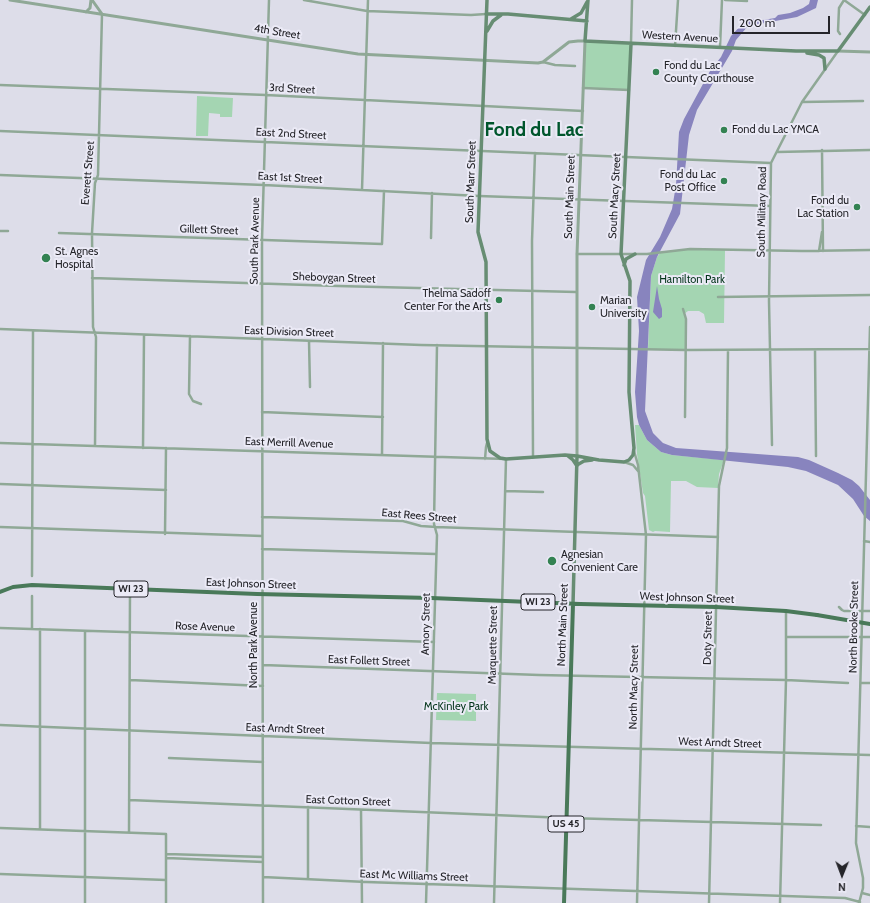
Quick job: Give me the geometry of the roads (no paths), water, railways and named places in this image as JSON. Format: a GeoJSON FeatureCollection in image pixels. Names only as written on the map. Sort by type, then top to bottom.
{"type":"FeatureCollection","features":[{"type":"Feature","properties":{"kind":"main road","name":"South Marr Street"},"geometry":{"type":"LineString","coordinates":[[487,0],[478,232],[486,262],[487,442]]}},
{"type":"Feature","properties":{"kind":"main road"},"geometry":{"type":"LineString","coordinates":[[570,19],[581,12],[588,0]]}},
{"type":"Feature","properties":{"kind":"main road","name":"South Main Street"},"geometry":{"type":"LineString","coordinates":[[586,41],[588,0]]}},
{"type":"Feature","properties":{"kind":"main road","name":"South Military Road"},"geometry":{"type":"LineString","coordinates":[[838,51],[870,7]]}},
{"type":"Feature","properties":{"kind":"main road"},"geometry":{"type":"LineString","coordinates":[[486,14],[508,14],[587,21]]}},
{"type":"Feature","properties":{"kind":"main road"},"geometry":{"type":"LineString","coordinates":[[486,33],[494,19],[501,15],[508,14]]}},
{"type":"Feature","properties":{"kind":"main road","name":"Western Avenue"},"geometry":{"type":"LineString","coordinates":[[586,41],[796,51],[838,51]]}},
{"type":"Feature","properties":{"kind":"main road","name":"South Macy Street"},"geometry":{"type":"LineString","coordinates":[[630,348],[630,282],[621,254],[631,44]]}},
{"type":"Feature","properties":{"kind":"main road"},"geometry":{"type":"LineString","coordinates":[[796,51],[819,55],[825,60],[825,68]]}},
{"type":"Feature","properties":{"kind":"main road"},"geometry":{"type":"LineString","coordinates":[[624,266],[625,260],[635,254]]}},
{"type":"Feature","properties":{"kind":"main road","name":"North Macy Street"},"geometry":{"type":"LineString","coordinates":[[630,348],[630,400],[634,448]]}},
{"type":"Feature","properties":{"kind":"main road"},"geometry":{"type":"LineString","coordinates":[[487,442],[492,453],[506,459]]}},
{"type":"Feature","properties":{"kind":"main road"},"geometry":{"type":"LineString","coordinates":[[565,455],[572,459],[577,466],[587,461],[599,460],[624,462],[632,457],[634,448]]}},
{"type":"Feature","properties":{"kind":"main road","name":"East Merrill Avenue"},"geometry":{"type":"LineString","coordinates":[[506,459],[565,455],[599,460]]}},
{"type":"Feature","properties":{"kind":"main road","name":"North Main Street"},"geometry":{"type":"LineString","coordinates":[[564,903],[577,456]]}},
{"type":"Feature","properties":{"kind":"main road","name":"East Johnson Street"},"geometry":{"type":"LineString","coordinates":[[0,592],[13,587],[32,585],[262,594],[502,600]]}},
{"type":"Feature","properties":{"kind":"main road","name":"West Johnson Street"},"geometry":{"type":"LineString","coordinates":[[502,600],[573,604],[716,607],[786,611],[870,624]]}},
{"type":"Feature","properties":{"kind":"street","name":"4th Street"},"geometry":{"type":"LineString","coordinates":[[10,0],[347,53],[485,61],[543,62],[575,66]]}},
{"type":"Feature","properties":{"kind":"street"},"geometry":{"type":"LineString","coordinates":[[86,12],[90,8],[92,0]]}},
{"type":"Feature","properties":{"kind":"street"},"geometry":{"type":"LineString","coordinates":[[92,0],[102,14]]}},
{"type":"Feature","properties":{"kind":"street","name":"South Park Avenue"},"geometry":{"type":"LineString","coordinates":[[262,339],[262,240],[269,0]]}},
{"type":"Feature","properties":{"kind":"street"},"geometry":{"type":"LineString","coordinates":[[304,0],[367,11],[471,15],[486,14]]}},
{"type":"Feature","properties":{"kind":"street"},"geometry":{"type":"LineString","coordinates":[[362,190],[368,0]]}},
{"type":"Feature","properties":{"kind":"street"},"geometry":{"type":"LineString","coordinates":[[631,44],[632,0]]}},
{"type":"Feature","properties":{"kind":"street"},"geometry":{"type":"LineString","coordinates":[[675,46],[678,0]]}},
{"type":"Feature","properties":{"kind":"street"},"geometry":{"type":"LineString","coordinates":[[722,0],[722,48]]}},
{"type":"Feature","properties":{"kind":"street"},"geometry":{"type":"LineString","coordinates":[[725,0],[747,1]]}},
{"type":"Feature","properties":{"kind":"street"},"geometry":{"type":"LineString","coordinates":[[840,34],[838,31],[839,12],[840,4],[844,0],[865,15]]}},
{"type":"Feature","properties":{"kind":"street","name":"Everett Street"},"geometry":{"type":"LineString","coordinates":[[95,446],[95,333],[93,327],[92,233],[95,183],[98,175],[102,14]]}},
{"type":"Feature","properties":{"kind":"street"},"geometry":{"type":"LineString","coordinates":[[543,62],[569,42],[586,41]]}},
{"type":"Feature","properties":{"kind":"street","name":"South Main Street"},"geometry":{"type":"LineString","coordinates":[[577,348],[577,254],[586,41]]}},
{"type":"Feature","properties":{"kind":"street","name":"Western Avenue"},"geometry":{"type":"LineString","coordinates":[[838,51],[870,52]]}},
{"type":"Feature","properties":{"kind":"street","name":"South Military Road"},"geometry":{"type":"LineString","coordinates":[[772,445],[769,296],[771,162],[802,102],[838,51]]}},
{"type":"Feature","properties":{"kind":"street","name":"3rd Street"},"geometry":{"type":"LineString","coordinates":[[0,84],[266,95],[583,111]]}},
{"type":"Feature","properties":{"kind":"street"},"geometry":{"type":"LineString","coordinates":[[584,88],[629,90]]}},
{"type":"Feature","properties":{"kind":"street"},"geometry":{"type":"LineString","coordinates":[[802,102],[863,101]]}},
{"type":"Feature","properties":{"kind":"street","name":"East 2nd Street"},"geometry":{"type":"LineString","coordinates":[[0,130],[771,162]]}},
{"type":"Feature","properties":{"kind":"street"},"geometry":{"type":"LineString","coordinates":[[822,150],[823,251]]}},
{"type":"Feature","properties":{"kind":"street"},"geometry":{"type":"LineString","coordinates":[[777,152],[870,150]]}},
{"type":"Feature","properties":{"kind":"street"},"geometry":{"type":"LineString","coordinates":[[533,458],[532,291],[535,153]]}},
{"type":"Feature","properties":{"kind":"street","name":"East 1st Street"},"geometry":{"type":"LineString","coordinates":[[0,175],[264,184],[479,196],[770,206]]}},
{"type":"Feature","properties":{"kind":"street","name":"Gillett Street"},"geometry":{"type":"LineString","coordinates":[[59,233],[382,244],[384,191]]}},
{"type":"Feature","properties":{"kind":"street"},"geometry":{"type":"LineString","coordinates":[[431,238],[432,193]]}},
{"type":"Feature","properties":{"kind":"street"},"geometry":{"type":"LineString","coordinates":[[819,251],[822,229]]}},
{"type":"Feature","properties":{"kind":"street"},"geometry":{"type":"LineString","coordinates":[[0,231],[8,231]]}},
{"type":"Feature","properties":{"kind":"street"},"geometry":{"type":"LineString","coordinates":[[577,254],[649,254],[690,249],[770,251],[870,250]]}},
{"type":"Feature","properties":{"kind":"street","name":"Sheboygan Street"},"geometry":{"type":"LineString","coordinates":[[92,278],[576,292]]}},
{"type":"Feature","properties":{"kind":"street"},"geometry":{"type":"LineString","coordinates":[[718,297],[870,295]]}},
{"type":"Feature","properties":{"kind":"street"},"geometry":{"type":"LineString","coordinates":[[683,309],[686,319],[685,417]]}},
{"type":"Feature","properties":{"kind":"street","name":"North Brooke Street"},"geometry":{"type":"LineString","coordinates":[[859,902],[862,893],[863,878],[856,843],[856,826],[870,327]]}},
{"type":"Feature","properties":{"kind":"street","name":"East Division Street"},"geometry":{"type":"LineString","coordinates":[[0,329],[437,345],[728,351],[870,349]]}},
{"type":"Feature","properties":{"kind":"street"},"geometry":{"type":"LineString","coordinates":[[32,576],[33,331]]}},
{"type":"Feature","properties":{"kind":"street"},"geometry":{"type":"LineString","coordinates":[[143,448],[144,335]]}},
{"type":"Feature","properties":{"kind":"street"},"geometry":{"type":"LineString","coordinates":[[190,336],[189,394],[193,401],[201,404]]}},
{"type":"Feature","properties":{"kind":"street","name":"North Park Avenue"},"geometry":{"type":"LineString","coordinates":[[262,339],[263,903]]}},
{"type":"Feature","properties":{"kind":"street"},"geometry":{"type":"LineString","coordinates":[[309,341],[310,387]]}},
{"type":"Feature","properties":{"kind":"street"},"geometry":{"type":"LineString","coordinates":[[382,455],[383,343]]}},
{"type":"Feature","properties":{"kind":"street","name":"Amory Street"},"geometry":{"type":"LineString","coordinates":[[426,903],[436,554],[436,528],[434,524],[437,345]]}},
{"type":"Feature","properties":{"kind":"street","name":"North Main Street"},"geometry":{"type":"LineString","coordinates":[[577,348],[577,456]]}},
{"type":"Feature","properties":{"kind":"street"},"geometry":{"type":"LineString","coordinates":[[815,350],[816,456]]}},
{"type":"Feature","properties":{"kind":"street","name":"Doty Street"},"geometry":{"type":"LineString","coordinates":[[709,903],[719,486],[727,448],[728,351]]}},
{"type":"Feature","properties":{"kind":"street"},"geometry":{"type":"LineString","coordinates":[[262,412],[383,417]]}},
{"type":"Feature","properties":{"kind":"street","name":"South Marr Street"},"geometry":{"type":"LineString","coordinates":[[485,459],[487,442]]}},
{"type":"Feature","properties":{"kind":"street","name":"East Merrill Avenue"},"geometry":{"type":"LineString","coordinates":[[0,443],[506,459]]}},
{"type":"Feature","properties":{"kind":"street"},"geometry":{"type":"LineString","coordinates":[[165,534],[166,448]]}},
{"type":"Feature","properties":{"kind":"street","name":"North Macy Street"},"geometry":{"type":"LineString","coordinates":[[634,448],[638,465],[646,535],[644,677],[636,903]]}},
{"type":"Feature","properties":{"kind":"street","name":"Marquette Street"},"geometry":{"type":"LineString","coordinates":[[494,903],[506,459]]}},
{"type":"Feature","properties":{"kind":"street"},"geometry":{"type":"LineString","coordinates":[[624,462],[633,465],[638,472]]}},
{"type":"Feature","properties":{"kind":"street"},"geometry":{"type":"LineString","coordinates":[[0,484],[166,490]]}},
{"type":"Feature","properties":{"kind":"street"},"geometry":{"type":"LineString","coordinates":[[505,491],[543,492]]}},
{"type":"Feature","properties":{"kind":"street","name":"East Rees Street"},"geometry":{"type":"LineString","coordinates":[[262,517],[403,521],[436,528],[718,537]]}},
{"type":"Feature","properties":{"kind":"street"},"geometry":{"type":"LineString","coordinates":[[0,527],[165,534],[262,536]]}},
{"type":"Feature","properties":{"kind":"street"},"geometry":{"type":"LineString","coordinates":[[864,541],[870,542]]}},
{"type":"Feature","properties":{"kind":"street"},"geometry":{"type":"LineString","coordinates":[[262,549],[436,554]]}},
{"type":"Feature","properties":{"kind":"street"},"geometry":{"type":"LineString","coordinates":[[129,832],[130,589]]}},
{"type":"Feature","properties":{"kind":"street"},"geometry":{"type":"LineString","coordinates":[[32,596],[32,628]]}},
{"type":"Feature","properties":{"kind":"street"},"geometry":{"type":"LineString","coordinates":[[840,607],[844,611],[870,611]]}},
{"type":"Feature","properties":{"kind":"street"},"geometry":{"type":"LineString","coordinates":[[780,903],[785,753],[786,611]]}},
{"type":"Feature","properties":{"kind":"street","name":"Rose Avenue"},"geometry":{"type":"LineString","coordinates":[[0,628],[434,642]]}},
{"type":"Feature","properties":{"kind":"street"},"geometry":{"type":"LineString","coordinates":[[40,629],[40,829]]}},
{"type":"Feature","properties":{"kind":"street"},"geometry":{"type":"LineString","coordinates":[[85,631],[85,903]]}},
{"type":"Feature","properties":{"kind":"street"},"geometry":{"type":"LineString","coordinates":[[787,637],[870,637]]}},
{"type":"Feature","properties":{"kind":"street","name":"East Follett Street"},"geometry":{"type":"LineString","coordinates":[[262,665],[848,683]]}},
{"type":"Feature","properties":{"kind":"street"},"geometry":{"type":"LineString","coordinates":[[130,680],[263,686]]}},
{"type":"Feature","properties":{"kind":"street"},"geometry":{"type":"LineString","coordinates":[[861,683],[870,684]]}},
{"type":"Feature","properties":{"kind":"street","name":"East Arndt Street"},"geometry":{"type":"LineString","coordinates":[[0,725],[431,743],[569,746]]}},
{"type":"Feature","properties":{"kind":"street","name":"West Arndt Street"},"geometry":{"type":"LineString","coordinates":[[569,746],[870,755]]}},
{"type":"Feature","properties":{"kind":"street"},"geometry":{"type":"LineString","coordinates":[[169,758],[263,762]]}},
{"type":"Feature","properties":{"kind":"street","name":"East Cotton Street"},"geometry":{"type":"LineString","coordinates":[[129,800],[567,818],[822,825]]}},
{"type":"Feature","properties":{"kind":"street"},"geometry":{"type":"LineString","coordinates":[[308,808],[308,879]]}},
{"type":"Feature","properties":{"kind":"street"},"geometry":{"type":"LineString","coordinates":[[361,810],[362,903]]}},
{"type":"Feature","properties":{"kind":"street"},"geometry":{"type":"LineString","coordinates":[[856,826],[870,827]]}},
{"type":"Feature","properties":{"kind":"street"},"geometry":{"type":"LineString","coordinates":[[0,828],[166,834],[166,903]]}},
{"type":"Feature","properties":{"kind":"street"},"geometry":{"type":"LineString","coordinates":[[167,854],[263,857]]}},
{"type":"Feature","properties":{"kind":"street"},"geometry":{"type":"LineString","coordinates":[[167,858],[264,862]]}},
{"type":"Feature","properties":{"kind":"street"},"geometry":{"type":"LineString","coordinates":[[0,874],[166,880]]}},
{"type":"Feature","properties":{"kind":"street","name":"East Mc Williams Street"},"geometry":{"type":"LineString","coordinates":[[263,877],[637,892],[845,898],[859,902]]}},
{"type":"Feature","properties":{"kind":"street"},"geometry":{"type":"LineString","coordinates":[[862,893],[870,895]]}},
{"type":"Feature","properties":{"kind":"place","name":"Fond du Lac County Courthouse"},"geometry":{"type":"Point","coordinates":[656,72]}},
{"type":"Feature","properties":{"kind":"place","name":"Fond du Lac YMCA"},"geometry":{"type":"Point","coordinates":[724,130]}},
{"type":"Feature","properties":{"kind":"place","name":"Fond du Lac Post Office"},"geometry":{"type":"Point","coordinates":[724,181]}},
{"type":"Feature","properties":{"kind":"place","name":"Fond du Lac Station"},"geometry":{"type":"Point","coordinates":[857,207]}},
{"type":"Feature","properties":{"kind":"place","name":"St. Agnes Hospital"},"geometry":{"type":"Point","coordinates":[46,258]}},
{"type":"Feature","properties":{"kind":"place","name":"Thelma Sadoff Center For the Arts"},"geometry":{"type":"Point","coordinates":[499,300]}},
{"type":"Feature","properties":{"kind":"place","name":"Marian University"},"geometry":{"type":"Point","coordinates":[592,307]}},
{"type":"Feature","properties":{"kind":"place","name":"Agnesian Convenient Care"},"geometry":{"type":"Point","coordinates":[552,561]}},
{"type":"Feature","properties":{"kind":"district","name":"Fond du Lac"},"geometry":{"type":"Point","coordinates":[534,130]}},
{"type":"Feature","properties":{"kind":"park label","name":"Hamilton Park"},"geometry":{"type":"Point","coordinates":[692,280]}},
{"type":"Feature","properties":{"kind":"park label","name":"McKinley Park"},"geometry":{"type":"Point","coordinates":[456,707]}}]}
